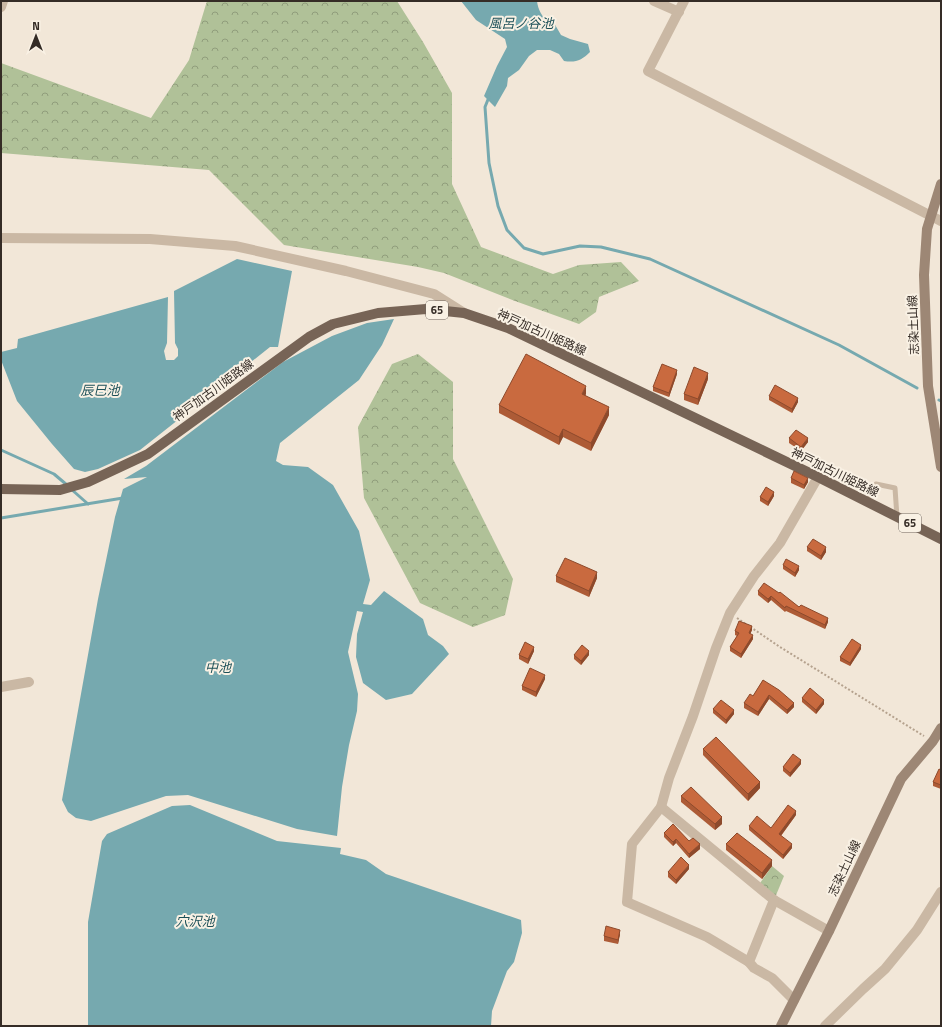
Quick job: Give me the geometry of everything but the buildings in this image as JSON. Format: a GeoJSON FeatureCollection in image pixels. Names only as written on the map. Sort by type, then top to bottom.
{"type":"FeatureCollection","features":[{"type":"Feature","properties":{"kind":"main road","name":"志染土山線"},"geometry":{"type":"LineString","coordinates":[[941,184],[927,229],[924,275],[928,386],[941,466]]}},
{"type":"Feature","properties":{"kind":"main road","name":"神戸加古川姫路線"},"geometry":{"type":"LineString","coordinates":[[1,489],[60,490],[88,482],[148,454],[309,337],[333,324],[378,313],[426,309],[464,313],[508,328],[941,539]]}},
{"type":"Feature","properties":{"kind":"main road","name":"志染土山線"},"geometry":{"type":"LineString","coordinates":[[781,1026],[829,931],[902,779],[941,728]]}},
{"type":"Feature","properties":{"kind":"street"},"geometry":{"type":"LineString","coordinates":[[1,7],[3,1]]}},
{"type":"Feature","properties":{"kind":"street"},"geometry":{"type":"LineString","coordinates":[[654,1],[679,12]]}},
{"type":"Feature","properties":{"kind":"street"},"geometry":{"type":"LineString","coordinates":[[684,1],[648,71],[941,221]]}},
{"type":"Feature","properties":{"kind":"street"},"geometry":{"type":"LineString","coordinates":[[1,238],[150,239],[235,246],[346,271],[434,294],[464,313]]}},
{"type":"Feature","properties":{"kind":"street"},"geometry":{"type":"LineString","coordinates":[[794,1000],[772,978],[754,968],[749,962],[707,937],[627,902],[632,844],[661,807],[669,778],[730,613],[754,576],[780,543],[818,478]]}},
{"type":"Feature","properties":{"kind":"street"},"geometry":{"type":"LineString","coordinates":[[1,687],[29,682]]}},
{"type":"Feature","properties":{"kind":"street"},"geometry":{"type":"LineString","coordinates":[[661,807],[774,900],[829,931]]}},
{"type":"Feature","properties":{"kind":"street"},"geometry":{"type":"LineString","coordinates":[[825,1026],[885,969],[917,930],[941,892]]}},
{"type":"Feature","properties":{"kind":"street"},"geometry":{"type":"LineString","coordinates":[[749,962],[774,900]]}},
{"type":"Feature","properties":{"kind":"lane"},"geometry":{"type":"LineString","coordinates":[[866,502],[876,484],[895,488],[897,517]]}},
{"type":"Feature","properties":{"kind":"path"},"geometry":{"type":"LineString","coordinates":[[730,613],[780,647],[932,741]]}},
{"type":"Feature","properties":{"kind":"green space"},"geometry":{"type":"Polygon","coordinates":[[[207,1],[397,1],[423,42],[452,93],[452,184],[481,247],[553,274],[579,265],[621,262],[639,281],[599,297],[596,312],[579,324],[444,273],[418,267],[284,245],[209,170],[1,153],[1,63],[151,118],[189,60],[207,1]]]}},
{"type":"Feature","properties":{"kind":"green space"},"geometry":{"type":"Polygon","coordinates":[[[418,354],[453,382],[453,459],[513,579],[505,615],[473,627],[420,603],[364,498],[358,427],[392,364],[418,354]]]}},
{"type":"Feature","properties":{"kind":"green space"},"geometry":{"type":"Polygon","coordinates":[[[772,866],[784,876],[774,900],[758,886],[772,866]]]}},
{"type":"Feature","properties":{"kind":"water","name":"風呂ノ谷池"},"geometry":{"type":"Polygon","coordinates":[[[461,1],[537,1],[541,13],[548,23],[554,23],[561,35],[588,44],[590,52],[578,60],[568,62],[564,61],[559,54],[550,50],[537,50],[529,56],[519,70],[508,78],[507,86],[495,107],[484,96],[507,47],[505,39],[476,20],[461,1]]]}},
{"type":"Feature","properties":{"kind":"water","name":"辰巳池"},"geometry":{"type":"Polygon","coordinates":[[[237,259],[292,271],[278,347],[270,347],[140,450],[98,469],[85,472],[74,469],[17,401],[1,360],[1,352],[17,348],[18,339],[168,297],[167,343],[164,351],[166,360],[174,360],[178,356],[178,349],[175,343],[174,291],[237,259]]]}},
{"type":"Feature","properties":{"kind":"water","name":"中池"},"geometry":{"type":"Polygon","coordinates":[[[394,319],[382,345],[359,380],[280,443],[276,461],[283,465],[308,467],[333,485],[359,531],[370,580],[363,604],[371,605],[384,591],[423,619],[428,635],[443,646],[449,654],[412,694],[386,700],[363,683],[356,657],[357,634],[363,612],[357,611],[348,652],[358,694],[357,711],[349,745],[342,787],[337,836],[297,829],[188,795],[166,796],[91,821],[76,818],[68,812],[62,800],[98,599],[115,517],[123,489],[147,477],[124,479],[146,466],[283,362],[332,336],[367,323],[394,319]]]}},
{"type":"Feature","properties":{"kind":"water","name":"穴沢池"},"geometry":{"type":"Polygon","coordinates":[[[190,805],[277,841],[341,848],[340,854],[366,860],[386,874],[521,920],[522,933],[514,962],[507,971],[492,1011],[491,1026],[88,1026],[88,922],[102,841],[107,834],[172,806],[190,805]]]}},
{"type":"Feature","properties":{"kind":"waterway"},"geometry":{"type":"LineString","coordinates":[[489,97],[485,107],[489,163],[498,206],[507,230],[524,248],[543,254],[580,246],[601,247],[650,259],[839,345],[917,388]]}},
{"type":"Feature","properties":{"kind":"waterway"},"geometry":{"type":"LineString","coordinates":[[1,450],[54,474],[67,485]]}},
{"type":"Feature","properties":{"kind":"waterway"},"geometry":{"type":"LineString","coordinates":[[71,489],[88,504]]}},
{"type":"Feature","properties":{"kind":"waterway"},"geometry":{"type":"LineString","coordinates":[[1,518],[123,498]]}}]}
